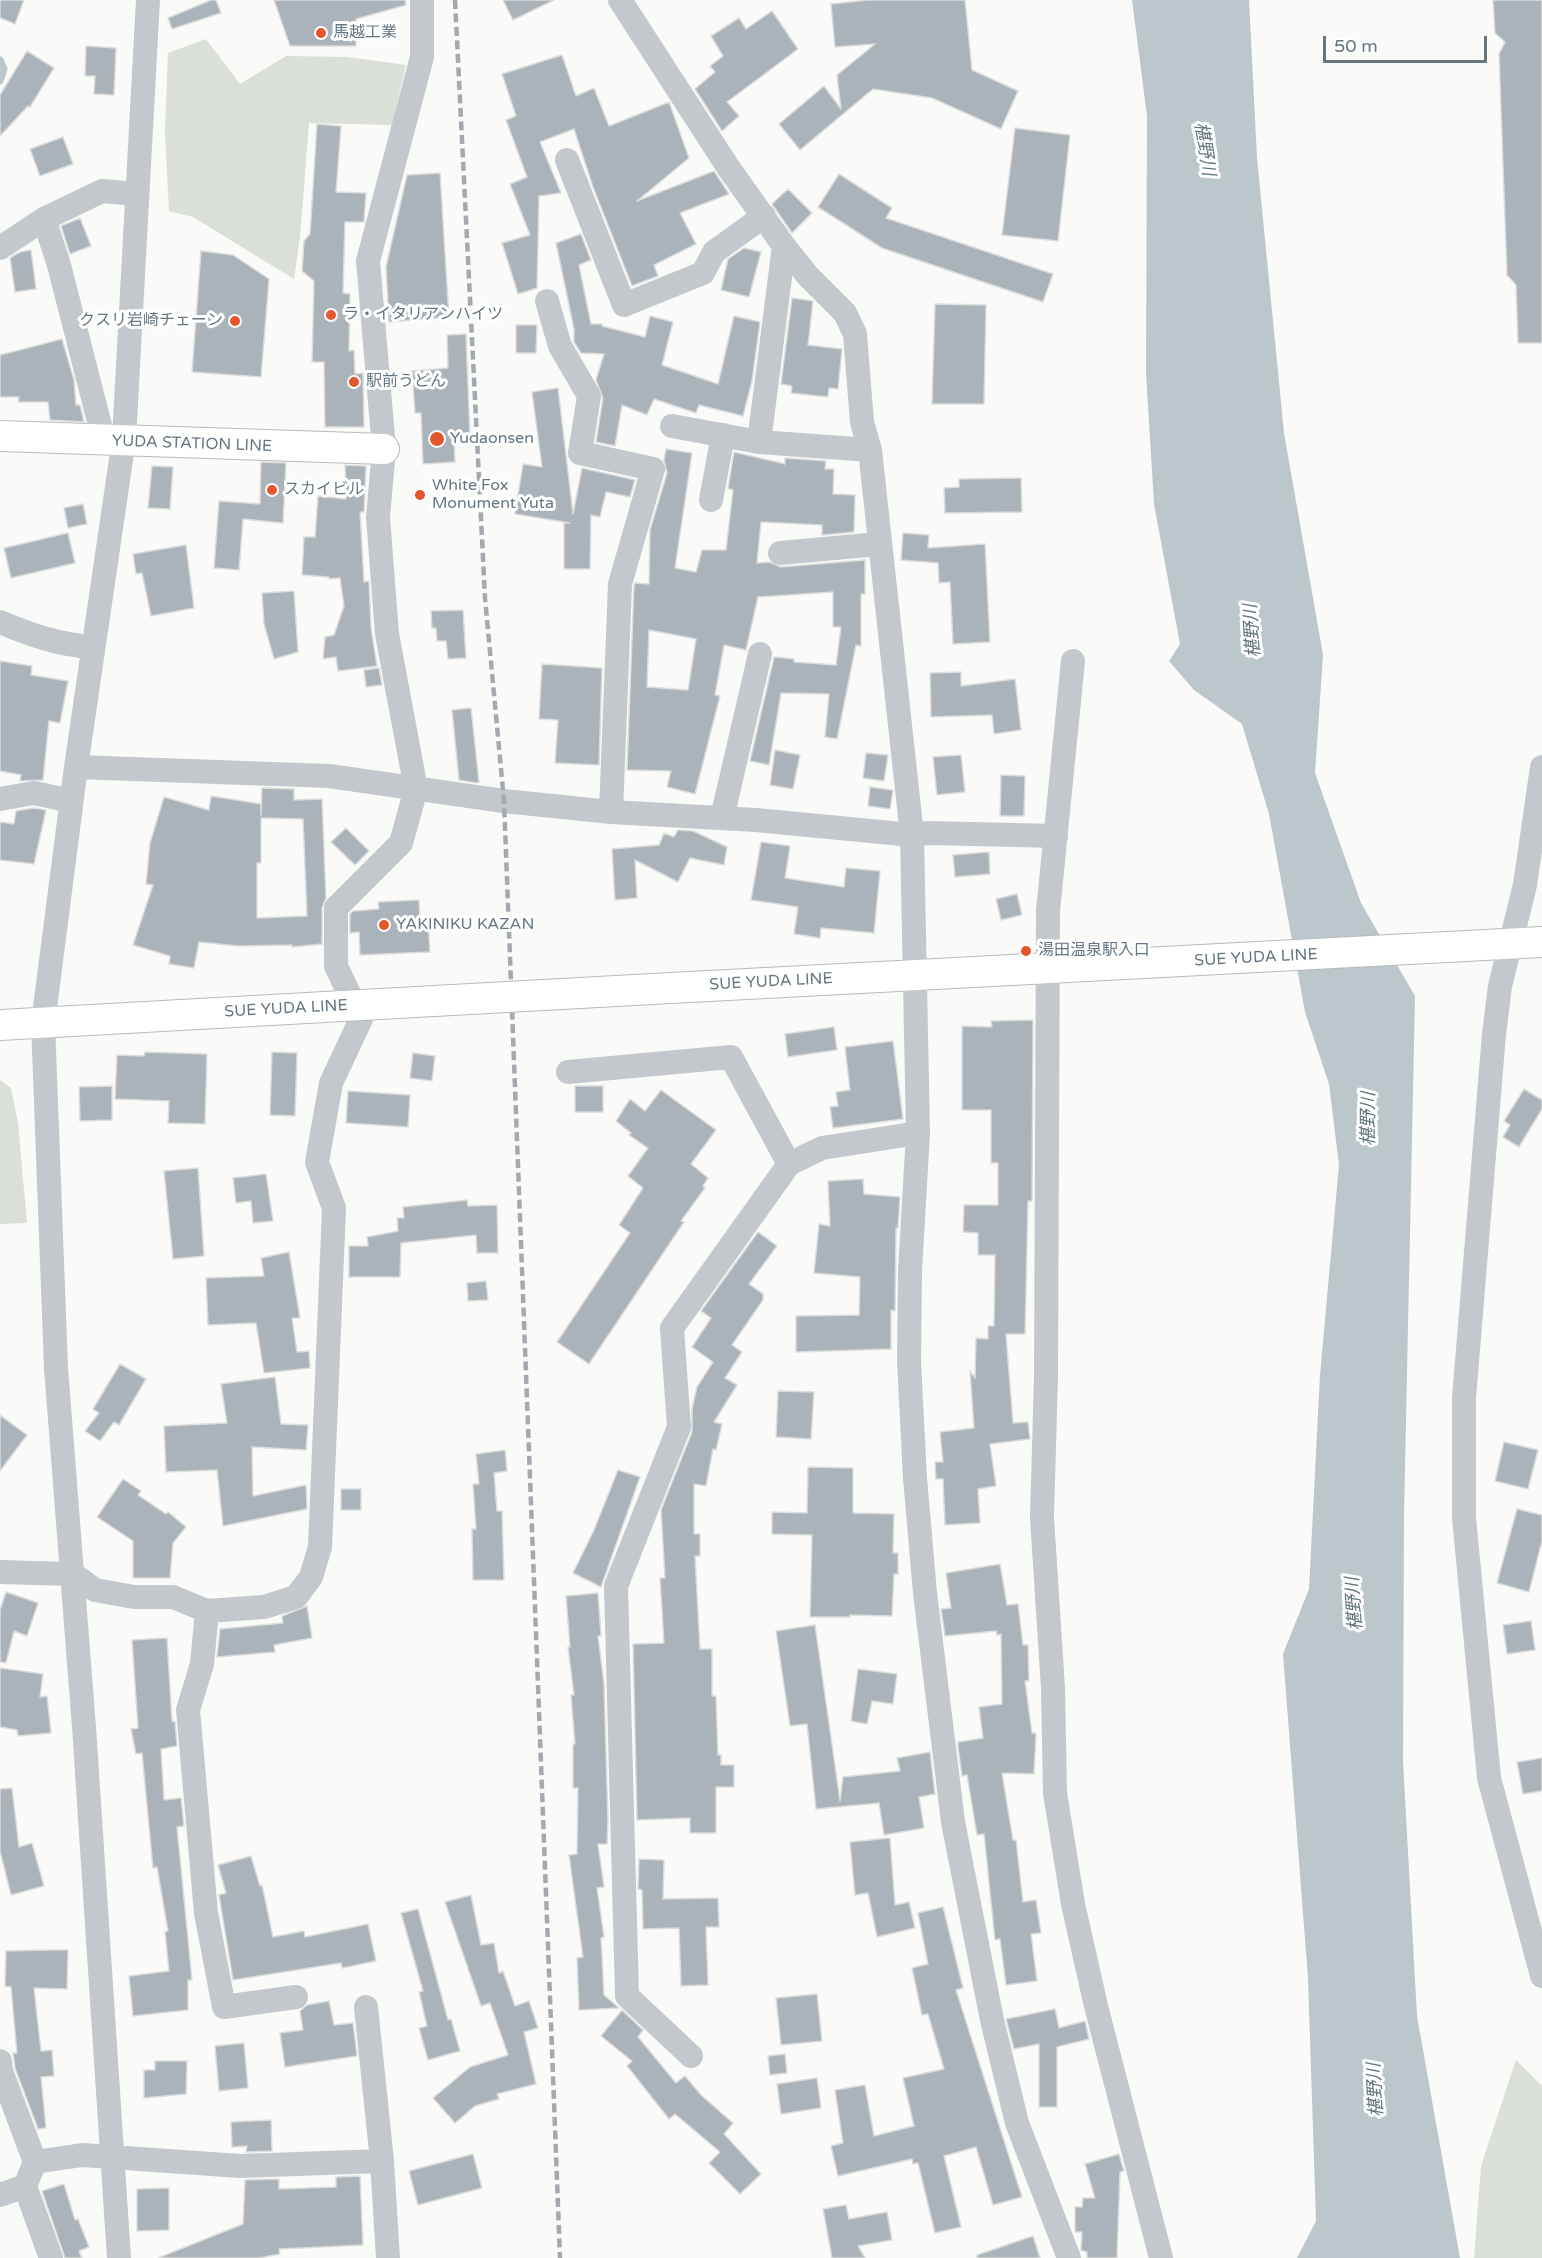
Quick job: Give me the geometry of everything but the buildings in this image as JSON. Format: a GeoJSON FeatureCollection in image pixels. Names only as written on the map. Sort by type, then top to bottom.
{"type":"FeatureCollection","features":[{"type":"Feature","properties":{"kind":"main road","name":"YUDA STATION LINE"},"geometry":{"type":"LineString","coordinates":[[0,436],[384,449]]}},
{"type":"Feature","properties":{"kind":"main road","name":"SUE YUDA LINE"},"geometry":{"type":"LineString","coordinates":[[0,1025],[1061,966],[1500,946],[1542,942]]}},
{"type":"Feature","properties":{"kind":"street"},"geometry":{"type":"LineString","coordinates":[[119,2258],[73,1575],[56,1368],[43,1023],[93,647],[137,194],[148,0]]}},
{"type":"Feature","properties":{"kind":"street"},"geometry":{"type":"LineString","coordinates":[[0,1572],[73,1575],[95,1590],[134,1597],[173,1597],[207,1611],[264,1607],[296,1598],[310,1577],[320,1547],[333,1208],[317,1162],[331,1083],[361,1019],[336,966],[336,908],[401,843],[416,789],[387,634],[378,517],[384,449],[368,261],[422,57],[422,0]]}},
{"type":"Feature","properties":{"kind":"street"},"geometry":{"type":"LineString","coordinates":[[621,0],[728,167],[808,276],[845,312],[855,334],[862,422],[870,450],[912,835],[918,1133],[909,1362],[915,1478],[925,1593],[953,1822],[992,2020],[1017,2123],[1069,2258]]}},
{"type":"Feature","properties":{"kind":"street"},"geometry":{"type":"LineString","coordinates":[[567,160],[624,305],[703,273],[714,252],[764,216]]}},
{"type":"Feature","properties":{"kind":"street"},"geometry":{"type":"LineString","coordinates":[[0,248],[44,219],[102,191],[137,194]]}},
{"type":"Feature","properties":{"kind":"street"},"geometry":{"type":"LineString","coordinates":[[44,219],[114,440]]}},
{"type":"Feature","properties":{"kind":"street"},"geometry":{"type":"LineString","coordinates":[[759,442],[784,246]]}},
{"type":"Feature","properties":{"kind":"street"},"geometry":{"type":"LineString","coordinates":[[547,301],[560,346],[589,396],[580,453],[653,469],[620,584],[611,812]]}},
{"type":"Feature","properties":{"kind":"street"},"geometry":{"type":"LineString","coordinates":[[672,426],[759,442],[870,450]]}},
{"type":"Feature","properties":{"kind":"street"},"geometry":{"type":"LineString","coordinates":[[711,500],[723,435]]}},
{"type":"Feature","properties":{"kind":"street"},"geometry":{"type":"LineString","coordinates":[[780,553],[879,544]]}},
{"type":"Feature","properties":{"kind":"street"},"geometry":{"type":"LineString","coordinates":[[0,622],[37,638],[69,646],[93,647]]}},
{"type":"Feature","properties":{"kind":"street"},"geometry":{"type":"LineString","coordinates":[[722,818],[760,654]]}},
{"type":"Feature","properties":{"kind":"street"},"geometry":{"type":"LineString","coordinates":[[1073,661],[1048,911],[1061,966],[1042,1518],[1053,1688],[1055,1793],[1073,1904],[1095,2006],[1161,2258]]}},
{"type":"Feature","properties":{"kind":"street"},"geometry":{"type":"LineString","coordinates":[[76,767],[329,776],[416,789],[611,812],[722,818],[912,835],[929,833],[1056,836]]}},
{"type":"Feature","properties":{"kind":"street"},"geometry":{"type":"LineString","coordinates":[[1542,767],[1525,885],[1500,946],[1500,986],[1486,1114],[1464,1398],[1464,1518],[1489,1778],[1542,1976]]}},
{"type":"Feature","properties":{"kind":"street"},"geometry":{"type":"LineString","coordinates":[[0,800],[34,793],[71,801]]}},
{"type":"Feature","properties":{"kind":"street"},"geometry":{"type":"LineString","coordinates":[[568,1072],[731,1057],[789,1164]]}},
{"type":"Feature","properties":{"kind":"street"},"geometry":{"type":"LineString","coordinates":[[690,2056],[627,1996],[616,1586],[679,1427],[672,1328],[789,1164],[822,1148],[918,1133]]}},
{"type":"Feature","properties":{"kind":"street"},"geometry":{"type":"LineString","coordinates":[[207,1611],[202,1664],[188,1710],[206,1913],[224,2007],[296,1997]]}},
{"type":"Feature","properties":{"kind":"street"},"geometry":{"type":"LineString","coordinates":[[366,2007],[382,2161],[388,2258]]}},
{"type":"Feature","properties":{"kind":"street"},"geometry":{"type":"LineString","coordinates":[[0,2061],[1,2071],[35,2162],[25,2186],[51,2258]]}},
{"type":"Feature","properties":{"kind":"street"},"geometry":{"type":"LineString","coordinates":[[35,2162],[82,2155],[113,2155],[240,2166],[382,2161]]}},
{"type":"Feature","properties":{"kind":"street"},"geometry":{"type":"LineString","coordinates":[[0,2195],[25,2186]]}},
{"type":"Feature","properties":{"kind":"shaded area"},"geometry":{"type":"Polygon","coordinates":[[[206,39],[240,84],[286,56],[347,57],[406,65],[392,125],[309,123],[300,237],[294,279],[193,217],[169,211],[165,131],[168,53],[206,39]]]}},
{"type":"Feature","properties":{"kind":"shaded area"},"geometry":{"type":"Polygon","coordinates":[[[0,1080],[11,1088],[18,1123],[27,1223],[0,1224],[0,1080]]]}},
{"type":"Feature","properties":{"kind":"shaded area"},"geometry":{"type":"Polygon","coordinates":[[[1516,2060],[1542,2086],[1542,2258],[1474,2258],[1481,2166],[1516,2060]]]}},
{"type":"Feature","properties":{"kind":"water","name":"椹野川"},"geometry":{"type":"Polygon","coordinates":[[[1132,0],[1249,0],[1257,158],[1284,433],[1323,655],[1315,773],[1361,903],[1415,996],[1404,1516],[1403,1761],[1417,2016],[1460,2258],[1297,2258],[1316,2221],[1308,1978],[1283,1654],[1309,1589],[1320,1375],[1339,1165],[1329,1084],[1305,1012],[1269,814],[1242,724],[1194,690],[1169,661],[1180,644],[1154,504],[1146,373],[1147,116],[1132,0]]]}},
{"type":"Feature","properties":{"kind":"waterway"},"geometry":{"type":"LineString","coordinates":[[0,60],[4,69],[0,81]]}},
{"type":"Feature","properties":{"kind":"railway"},"geometry":{"type":"LineString","coordinates":[[455,0],[485,598],[504,801],[560,2258]]}},
{"type":"Feature","properties":{"kind":"place","name":"馬越工業"},"geometry":{"type":"Point","coordinates":[321,33]}},
{"type":"Feature","properties":{"kind":"place","name":"ラ・イタリアンハイツ"},"geometry":{"type":"Point","coordinates":[331,315]}},
{"type":"Feature","properties":{"kind":"place","name":"クスリ岩崎チェーン"},"geometry":{"type":"Point","coordinates":[235,321]}},
{"type":"Feature","properties":{"kind":"place","name":"駅前うどん"},"geometry":{"type":"Point","coordinates":[354,382]}},
{"type":"Feature","properties":{"kind":"place","name":"Yudaonsen"},"geometry":{"type":"Point","coordinates":[437,439]}},
{"type":"Feature","properties":{"kind":"place","name":"スカイビル"},"geometry":{"type":"Point","coordinates":[272,490]}},
{"type":"Feature","properties":{"kind":"place","name":"White Fox Monument Yuta"},"geometry":{"type":"Point","coordinates":[420,495]}},
{"type":"Feature","properties":{"kind":"place","name":"YAKINIKU KAZAN"},"geometry":{"type":"Point","coordinates":[384,925]}},
{"type":"Feature","properties":{"kind":"place","name":"湯田温泉駅入口"},"geometry":{"type":"Point","coordinates":[1026,951]}}]}
